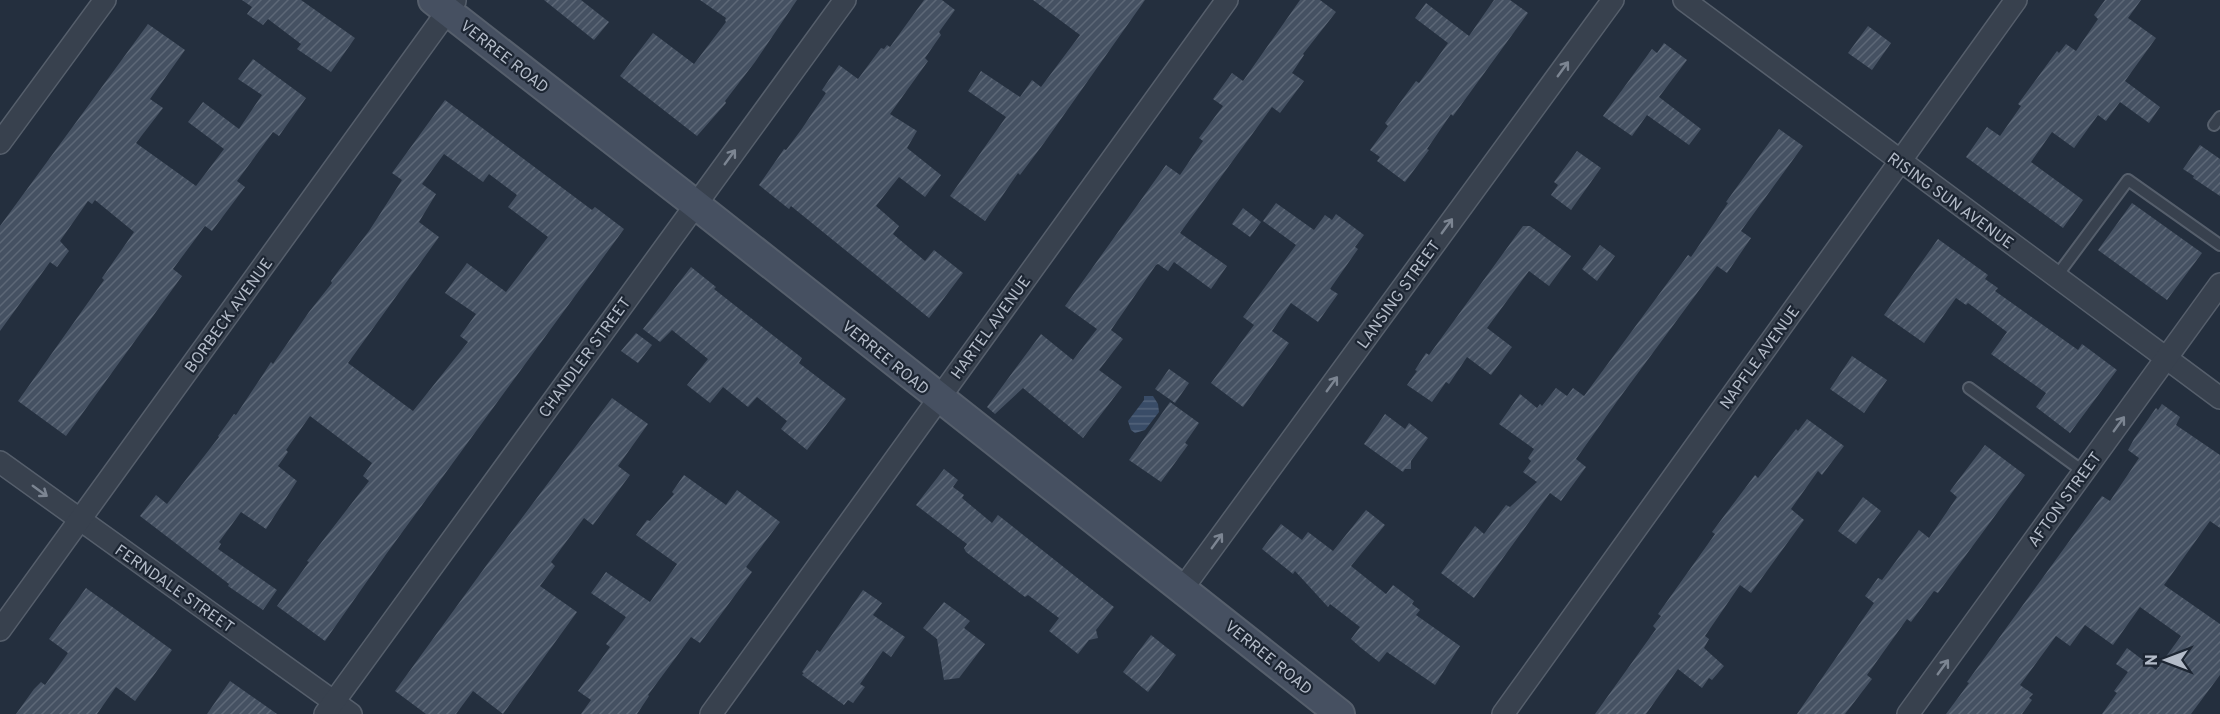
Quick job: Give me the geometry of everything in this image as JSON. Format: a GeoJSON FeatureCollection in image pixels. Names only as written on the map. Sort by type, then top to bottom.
{"type":"FeatureCollection","features":[{"type":"Feature","properties":{"kind":"main road","name":"VERREE ROAD"},"geometry":{"type":"LineString","coordinates":[[445,4],[938,398],[1183,588],[1340,714]]}},
{"type":"Feature","properties":{"kind":"street"},"geometry":{"type":"LineString","coordinates":[[0,143],[105,0]]}},
{"type":"Feature","properties":{"kind":"street","name":"CHANDLER STREET"},"geometry":{"type":"LineString","coordinates":[[330,708],[845,0]]}},
{"type":"Feature","properties":{"kind":"street","name":"HARTEL AVENUE"},"geometry":{"type":"LineString","coordinates":[[711,714],[1227,0]]}},
{"type":"Feature","properties":{"kind":"street","name":"LANSING STREET"},"geometry":{"type":"LineString","coordinates":[[1183,588],[1613,0]]}},
{"type":"Feature","properties":{"kind":"street","name":"RISING SUN AVENUE"},"geometry":{"type":"LineString","coordinates":[[1684,0],[2220,398]]}},
{"type":"Feature","properties":{"kind":"street","name":"NAPFLE AVENUE"},"geometry":{"type":"LineString","coordinates":[[1503,714],[2016,0]]}},
{"type":"Feature","properties":{"kind":"street","name":"BORBECK AVENUE"},"geometry":{"type":"LineString","coordinates":[[0,630],[445,4]]}},
{"type":"Feature","properties":{"kind":"street","name":"AFTON STREET"},"geometry":{"type":"LineString","coordinates":[[1908,714],[2220,284]]}},
{"type":"Feature","properties":{"kind":"street","name":"FERNDALE STREET"},"geometry":{"type":"LineString","coordinates":[[0,462],[330,708],[351,714]]}},
{"type":"Feature","properties":{"kind":"lane"},"geometry":{"type":"LineString","coordinates":[[2056,277],[2128,180],[2220,245]]}},
{"type":"Feature","properties":{"kind":"lane"},"geometry":{"type":"LineString","coordinates":[[1969,388],[2084,472]]}},
{"type":"Feature","properties":{"kind":"water"},"geometry":{"type":"Polygon","coordinates":[[[1144,396],[1153,396],[1158,404],[1159,412],[1145,430],[1135,433],[1131,430],[1128,421],[1144,400],[1144,396]]]}},
{"type":"Feature","properties":{"kind":"building"},"geometry":{"type":"Polygon","coordinates":[[[242,0],[301,0],[355,38],[331,72],[297,49],[301,44],[268,19],[263,25],[247,14],[252,7],[242,0]]]}},
{"type":"Feature","properties":{"kind":"building"},"geometry":{"type":"Polygon","coordinates":[[[544,0],[581,0],[609,22],[594,40],[544,0]]]}},
{"type":"Feature","properties":{"kind":"building"},"geometry":{"type":"Polygon","coordinates":[[[700,0],[797,0],[725,101],[726,103],[697,136],[620,76],[653,33],[694,64],[726,22],[726,18],[700,0]]]}},
{"type":"Feature","properties":{"kind":"building"},"geometry":{"type":"Polygon","coordinates":[[[924,0],[942,0],[955,10],[939,32],[941,35],[925,58],[928,61],[890,114],[917,131],[907,148],[941,175],[925,197],[899,177],[876,206],[899,226],[893,234],[925,261],[934,250],[963,273],[929,318],[791,206],[789,209],[759,185],[826,93],[822,90],[839,65],[858,79],[881,48],[884,49],[887,45],[890,47],[924,0]]]}},
{"type":"Feature","properties":{"kind":"building"},"geometry":{"type":"Polygon","coordinates":[[[1033,0],[1145,0],[1044,143],[1020,175],[1018,173],[985,221],[950,196],[1006,117],[968,91],[981,71],[1020,97],[1032,80],[1041,87],[1080,35],[1033,0]]]}},
{"type":"Feature","properties":{"kind":"building"},"geometry":{"type":"Polygon","coordinates":[[[1300,0],[1320,0],[1336,12],[1303,54],[1292,73],[1304,81],[1280,113],[1272,107],[1180,233],[1227,266],[1211,289],[1174,262],[1168,271],[1156,265],[1111,330],[1123,339],[1099,370],[1122,387],[1083,438],[1023,388],[995,414],[987,407],[1041,334],[1073,360],[1097,329],[1065,306],[1166,165],[1180,175],[1203,141],[1199,138],[1223,106],[1213,99],[1232,73],[1243,81],[1300,0]]]}},
{"type":"Feature","properties":{"kind":"building"},"geometry":{"type":"Polygon","coordinates":[[[1494,0],[1510,0],[1528,13],[1453,116],[1451,114],[1427,149],[1429,150],[1405,182],[1377,161],[1380,157],[1370,150],[1388,126],[1385,123],[1416,81],[1419,83],[1448,43],[1415,18],[1426,3],[1469,36],[1494,0]]]}},
{"type":"Feature","properties":{"kind":"building"},"geometry":{"type":"Polygon","coordinates":[[[2105,0],[2141,0],[2128,18],[2156,38],[2125,81],[2160,107],[2149,123],[2120,102],[2106,121],[2098,115],[2074,148],[2052,132],[2031,162],[2083,200],[2063,228],[1966,157],[1987,127],[2000,136],[2021,106],[2018,104],[2057,51],[2059,53],[2066,44],[2076,51],[2098,19],[2094,15],[2105,0]]]}},
{"type":"Feature","properties":{"kind":"building"},"geometry":{"type":"Polygon","coordinates":[[[148,24],[185,50],[150,99],[163,108],[136,143],[196,186],[224,149],[188,122],[203,102],[239,129],[262,95],[238,79],[253,59],[306,98],[279,136],[273,132],[237,181],[245,187],[212,231],[205,226],[173,269],[182,276],[66,436],[18,401],[104,280],[102,278],[134,232],[95,200],[92,204],[88,201],[60,241],[69,251],[57,267],[50,262],[0,331],[0,226],[148,24]]]}},
{"type":"Feature","properties":{"kind":"building"},"geometry":{"type":"Polygon","coordinates":[[[1868,26],[1891,43],[1872,70],[1848,53],[1868,26]]]}},
{"type":"Feature","properties":{"kind":"building"},"geometry":{"type":"Polygon","coordinates":[[[1664,43],[1687,60],[1659,97],[1701,129],[1689,145],[1647,115],[1632,136],[1603,116],[1652,49],[1657,53],[1664,43]]]}},
{"type":"Feature","properties":{"kind":"building"},"geometry":{"type":"Polygon","coordinates":[[[445,100],[592,210],[595,207],[624,229],[325,641],[277,606],[309,562],[307,561],[369,481],[363,476],[372,463],[310,416],[286,450],[288,452],[278,466],[297,481],[266,529],[241,512],[219,542],[221,544],[218,549],[277,590],[263,610],[228,586],[229,584],[140,516],[156,495],[167,504],[234,414],[236,415],[271,362],[273,364],[369,231],[402,180],[392,173],[445,100]],[[444,154],[422,184],[436,194],[419,222],[439,237],[348,363],[413,411],[468,342],[460,336],[476,314],[445,293],[467,263],[506,292],[548,237],[508,207],[517,195],[489,174],[483,182],[444,154]]]}},
{"type":"Feature","properties":{"kind":"building"},"geometry":{"type":"Polygon","coordinates":[[[1779,129],[1803,146],[1741,231],[1751,238],[1727,273],[1717,266],[1576,459],[1586,467],[1561,501],[1550,493],[1474,598],[1441,573],[1475,526],[1484,534],[1506,505],[1510,507],[1537,482],[1523,472],[1531,461],[1528,458],[1534,449],[1499,424],[1520,394],[1537,408],[1540,404],[1542,406],[1556,388],[1567,396],[1573,388],[1584,396],[1688,255],[1691,257],[1728,203],[1726,202],[1779,129]]]}},
{"type":"Feature","properties":{"kind":"building"},"geometry":{"type":"Polygon","coordinates":[[[2200,145],[2220,159],[2220,196],[2183,169],[2200,145]]]}},
{"type":"Feature","properties":{"kind":"building"},"geometry":{"type":"Polygon","coordinates":[[[1577,151],[1601,168],[1571,210],[1551,195],[1558,185],[1554,182],[1577,151]]]}},
{"type":"Feature","properties":{"kind":"building"},"geometry":{"type":"Polygon","coordinates":[[[1276,203],[1314,230],[1325,215],[1332,220],[1336,214],[1364,235],[1355,247],[1358,249],[1330,289],[1338,294],[1318,322],[1291,303],[1272,331],[1289,343],[1243,407],[1211,383],[1254,325],[1243,317],[1296,245],[1263,221],[1276,203]]]}},
{"type":"Feature","properties":{"kind":"building"},"geometry":{"type":"Polygon","coordinates":[[[2132,203],[2202,253],[2167,300],[2098,250],[2132,203]]]}},
{"type":"Feature","properties":{"kind":"building"},"geometry":{"type":"Polygon","coordinates":[[[1243,208],[1261,222],[1250,237],[1232,224],[1243,208]]]}},
{"type":"Feature","properties":{"kind":"building"},"geometry":{"type":"Polygon","coordinates":[[[1523,226],[1530,226],[1571,256],[1549,286],[1529,271],[1487,328],[1512,347],[1491,375],[1467,357],[1449,384],[1446,382],[1432,402],[1407,385],[1426,353],[1429,355],[1523,226]]]}},
{"type":"Feature","properties":{"kind":"building"},"geometry":{"type":"Polygon","coordinates":[[[1938,239],[1988,275],[1985,279],[1998,288],[1995,291],[2078,350],[2082,344],[2117,370],[2070,433],[2036,407],[2046,393],[1991,354],[2007,332],[1968,303],[1966,305],[1956,298],[1924,343],[1884,315],[1938,239]]]}},
{"type":"Feature","properties":{"kind":"building"},"geometry":{"type":"Polygon","coordinates":[[[1600,245],[1615,256],[1597,281],[1582,269],[1600,245]]]}},
{"type":"Feature","properties":{"kind":"building"},"geometry":{"type":"Polygon","coordinates":[[[691,267],[716,287],[714,289],[802,358],[799,363],[846,399],[807,450],[781,429],[787,421],[757,397],[748,407],[723,387],[710,403],[687,385],[708,359],[672,330],[660,342],[643,329],[691,267]]]}},
{"type":"Feature","properties":{"kind":"building"},"geometry":{"type":"Polygon","coordinates":[[[636,333],[652,345],[638,363],[621,351],[636,333]]]}},
{"type":"Feature","properties":{"kind":"building"},"geometry":{"type":"Polygon","coordinates":[[[1852,356],[1887,380],[1864,413],[1830,389],[1852,356]]]}},
{"type":"Feature","properties":{"kind":"building"},"geometry":{"type":"Polygon","coordinates":[[[1169,369],[1189,383],[1175,403],[1155,389],[1169,369]]]}},
{"type":"Feature","properties":{"kind":"building"},"geometry":{"type":"Polygon","coordinates":[[[612,398],[648,424],[618,466],[630,475],[593,525],[584,518],[551,562],[555,566],[540,586],[577,612],[503,714],[473,691],[456,714],[426,714],[395,691],[612,398]]]}},
{"type":"Feature","properties":{"kind":"building"},"geometry":{"type":"Polygon","coordinates":[[[1170,402],[1199,423],[1185,443],[1188,445],[1161,482],[1129,460],[1170,402]]]}},
{"type":"Feature","properties":{"kind":"building"},"geometry":{"type":"Polygon","coordinates":[[[2162,404],[2180,417],[2176,425],[2220,455],[2220,528],[2210,521],[2164,585],[2220,624],[2220,675],[2191,714],[2102,714],[2117,693],[2114,691],[2128,672],[2116,664],[2127,648],[2156,670],[2181,636],[2140,607],[2113,645],[2085,625],[2070,646],[2056,636],[2020,685],[2033,694],[2029,698],[2032,700],[2022,714],[1946,714],[2102,496],[2110,501],[2139,458],[2128,450],[2156,408],[2158,410],[2162,404]]]}},
{"type":"Feature","properties":{"kind":"building"},"geometry":{"type":"Polygon","coordinates":[[[1385,414],[1405,429],[1409,423],[1428,438],[1411,461],[1411,469],[1405,469],[1403,472],[1364,444],[1385,414]]]}},
{"type":"Feature","properties":{"kind":"building"},"geometry":{"type":"Polygon","coordinates":[[[1807,419],[1844,446],[1822,475],[1818,471],[1791,509],[1804,520],[1751,593],[1740,585],[1705,636],[1709,639],[1704,648],[1724,666],[1712,680],[1709,678],[1702,688],[1678,669],[1646,714],[1595,714],[1656,629],[1653,626],[1661,616],[1658,614],[1715,534],[1712,532],[1755,475],[1758,478],[1796,429],[1798,431],[1807,419]]]}},
{"type":"Feature","properties":{"kind":"building"},"geometry":{"type":"Polygon","coordinates":[[[1985,445],[2025,475],[1938,593],[1934,591],[1911,622],[1907,619],[1867,675],[1872,679],[1845,714],[1797,714],[1874,603],[1865,596],[1878,578],[1882,580],[1919,530],[1929,538],[1957,497],[1950,491],[1985,445]]]}},
{"type":"Feature","properties":{"kind":"building"},"geometry":{"type":"Polygon","coordinates":[[[944,469],[958,480],[953,487],[964,495],[962,498],[992,523],[998,515],[1114,607],[1096,630],[1098,638],[1089,640],[1078,654],[1049,631],[1059,618],[1028,595],[1025,597],[966,552],[964,548],[967,544],[916,505],[944,469]]]}},
{"type":"Feature","properties":{"kind":"building"},"geometry":{"type":"Polygon","coordinates":[[[684,475],[726,505],[737,490],[780,522],[746,567],[752,572],[700,643],[691,637],[648,695],[637,714],[581,714],[591,700],[578,691],[610,647],[606,644],[626,617],[591,593],[606,572],[650,602],[677,564],[636,535],[647,520],[650,521],[674,494],[672,492],[684,475]]]}},
{"type":"Feature","properties":{"kind":"building"},"geometry":{"type":"Polygon","coordinates":[[[1863,497],[1881,511],[1856,544],[1838,531],[1863,497]]]}},
{"type":"Feature","properties":{"kind":"building"},"geometry":{"type":"Polygon","coordinates":[[[1366,510],[1385,525],[1351,566],[1386,594],[1393,585],[1414,601],[1412,604],[1420,610],[1416,615],[1460,646],[1435,685],[1387,652],[1379,662],[1351,639],[1360,627],[1330,604],[1328,607],[1295,571],[1293,574],[1262,549],[1281,524],[1302,540],[1308,532],[1333,551],[1366,510]]]}},
{"type":"Feature","properties":{"kind":"building"},"geometry":{"type":"Polygon","coordinates":[[[86,588],[172,650],[135,701],[116,687],[97,714],[16,714],[41,682],[45,685],[68,653],[49,639],[86,588]]]}},
{"type":"Feature","properties":{"kind":"building"},"geometry":{"type":"Polygon","coordinates":[[[863,590],[882,603],[873,615],[905,637],[891,657],[883,651],[860,684],[865,687],[853,703],[848,700],[844,705],[802,675],[804,673],[802,672],[817,650],[820,652],[863,590]]]}},
{"type":"Feature","properties":{"kind":"building"},"geometry":{"type":"Polygon","coordinates":[[[944,602],[970,621],[964,628],[985,644],[959,678],[944,680],[937,639],[923,628],[944,602]]]}},
{"type":"Feature","properties":{"kind":"building"},"geometry":{"type":"Polygon","coordinates":[[[1151,635],[1176,655],[1148,692],[1123,672],[1151,635]]]}},
{"type":"Feature","properties":{"kind":"building"},"geometry":{"type":"Polygon","coordinates":[[[230,681],[277,714],[207,714],[230,681]]]}}]}
